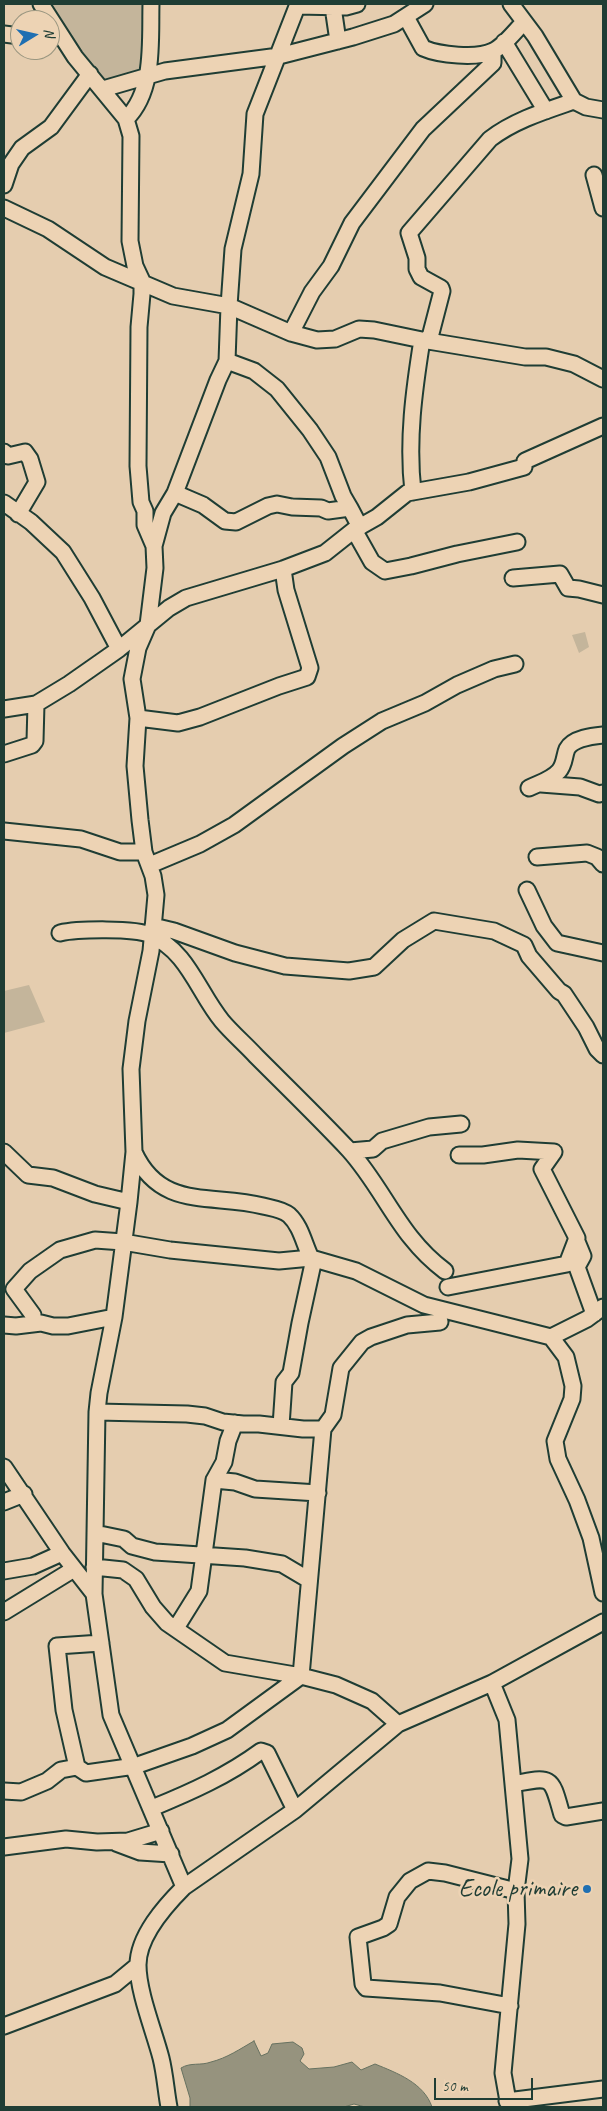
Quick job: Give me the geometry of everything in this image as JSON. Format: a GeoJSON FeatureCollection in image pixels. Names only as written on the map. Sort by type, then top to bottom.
{"type":"FeatureCollection","features":[{"type":"Feature","properties":{"kind":"street"},"geometry":{"type":"LineString","coordinates":[[41,4],[68,47],[126,119],[130,128],[130,241],[135,266],[142,281],[139,327],[138,456],[141,502],[154,546],[155,568],[148,625],[138,648],[132,679],[138,718],[135,766],[147,858],[156,894],[150,959],[137,1021],[131,1069],[134,1152],[129,1202],[114,1317],[98,1393],[94,1594],[111,1715],[135,1766],[184,1887]]}},
{"type":"Feature","properties":{"kind":"street"},"geometry":{"type":"LineString","coordinates":[[126,119],[134,112],[140,100],[147,76],[151,4]]}},
{"type":"Feature","properties":{"kind":"street"},"geometry":{"type":"LineString","coordinates":[[154,546],[163,514],[175,494],[227,361],[233,249],[251,174],[255,114],[260,97],[279,56],[297,5],[346,7],[357,4]]}},
{"type":"Feature","properties":{"kind":"street"},"geometry":{"type":"LineString","coordinates":[[103,89],[165,71],[279,56],[338,41],[382,29],[406,17],[425,4]]}},
{"type":"Feature","properties":{"kind":"street"},"geometry":{"type":"LineString","coordinates":[[511,4],[535,36],[574,101],[586,107],[603,110]]}},
{"type":"Feature","properties":{"kind":"street"},"geometry":{"type":"LineString","coordinates":[[333,7],[338,41]]}},
{"type":"Feature","properties":{"kind":"street"},"geometry":{"type":"LineString","coordinates":[[406,17],[424,48],[431,52],[466,55],[480,55],[498,47],[524,22]]}},
{"type":"Feature","properties":{"kind":"street"},"geometry":{"type":"LineString","coordinates":[[60,46],[68,47]]}},
{"type":"Feature","properties":{"kind":"street"},"geometry":{"type":"LineString","coordinates":[[498,47],[546,111]]}},
{"type":"Feature","properties":{"kind":"street"},"geometry":{"type":"LineString","coordinates":[[291,333],[312,292],[331,266],[352,223],[423,129],[493,63],[498,47]]}},
{"type":"Feature","properties":{"kind":"street"},"geometry":{"type":"LineString","coordinates":[[4,186],[11,164],[22,148],[51,127],[90,74]]}},
{"type":"Feature","properties":{"kind":"street"},"geometry":{"type":"LineString","coordinates":[[413,492],[410,469],[411,433],[425,340],[442,291],[441,288],[420,277],[417,269],[417,258],[409,233],[490,139],[511,125],[574,101]]}},
{"type":"Feature","properties":{"kind":"street"},"geometry":{"type":"LineString","coordinates":[[594,175],[603,208]]}},
{"type":"Feature","properties":{"kind":"street"},"geometry":{"type":"LineString","coordinates":[[4,208],[48,229],[105,267],[142,281],[173,296],[229,306],[291,333],[326,341],[364,328],[525,358],[546,357],[574,364],[603,379]]}},
{"type":"Feature","properties":{"kind":"street"},"geometry":{"type":"LineString","coordinates":[[227,361],[254,371],[277,389],[310,430],[328,458],[372,562],[385,571],[517,542]]}},
{"type":"Feature","properties":{"kind":"street"},"geometry":{"type":"LineString","coordinates":[[4,708],[36,704],[69,684],[119,649],[169,608],[186,598],[283,569],[326,553],[357,529],[377,518],[401,496],[469,482],[525,464],[603,426]]}},
{"type":"Feature","properties":{"kind":"street"},"geometry":{"type":"LineString","coordinates":[[4,452],[8,456],[25,452],[30,459],[37,482],[18,514]]}},
{"type":"Feature","properties":{"kind":"street"},"geometry":{"type":"LineString","coordinates":[[175,494],[203,505],[224,521],[236,522],[268,506],[278,504],[321,508],[328,511],[350,508]]}},
{"type":"Feature","properties":{"kind":"street"},"geometry":{"type":"LineString","coordinates":[[4,503],[31,522],[70,560],[96,604],[119,649]]}},
{"type":"Feature","properties":{"kind":"street"},"geometry":{"type":"LineString","coordinates":[[138,718],[178,723],[200,717],[307,677],[310,668],[286,590],[283,569]]}},
{"type":"Feature","properties":{"kind":"street"},"geometry":{"type":"LineString","coordinates":[[513,578],[560,574],[568,588],[603,596]]}},
{"type":"Feature","properties":{"kind":"street"},"geometry":{"type":"LineString","coordinates":[[4,831],[81,838],[120,852],[147,858],[200,844],[234,825],[343,746],[382,721],[425,703],[457,685],[494,670],[515,664]]}},
{"type":"Feature","properties":{"kind":"street"},"geometry":{"type":"LineString","coordinates":[[4,754],[32,745],[35,740],[36,704]]}},
{"type":"Feature","properties":{"kind":"street"},"geometry":{"type":"LineString","coordinates":[[603,735],[586,738],[572,744],[568,748],[560,770],[535,786],[580,786],[599,794],[603,793]]}},
{"type":"Feature","properties":{"kind":"street"},"geometry":{"type":"LineString","coordinates":[[537,857],[587,853],[597,857],[603,864]]}},
{"type":"Feature","properties":{"kind":"street"},"geometry":{"type":"LineString","coordinates":[[527,890],[544,926],[557,943],[603,953]]}},
{"type":"Feature","properties":{"kind":"street"},"geometry":{"type":"LineString","coordinates":[[60,933],[93,930],[174,931],[235,953],[285,966],[349,971],[374,967],[403,940],[434,921],[457,923],[494,931],[524,945],[529,956],[559,991],[564,994],[586,1027],[597,1049],[603,1055]]}},
{"type":"Feature","properties":{"kind":"street"},"geometry":{"type":"LineString","coordinates":[[152,931],[184,960],[222,1021],[350,1152],[417,1248],[445,1271]]}},
{"type":"Feature","properties":{"kind":"street"},"geometry":{"type":"LineString","coordinates":[[350,1152],[373,1148],[382,1141],[429,1127],[460,1124]]}},
{"type":"Feature","properties":{"kind":"street"},"geometry":{"type":"LineString","coordinates":[[459,1155],[483,1155],[518,1150],[554,1152],[542,1169],[583,1256],[577,1267],[599,1310],[587,1319],[551,1337]]}},
{"type":"Feature","properties":{"kind":"street"},"geometry":{"type":"LineString","coordinates":[[4,1152],[28,1175],[53,1178],[95,1194],[129,1202]]}},
{"type":"Feature","properties":{"kind":"street"},"geometry":{"type":"LineString","coordinates":[[134,1152],[146,1174],[171,1191],[196,1198],[256,1204],[285,1212],[299,1228],[312,1259],[291,1373],[284,1382],[281,1426]]}},
{"type":"Feature","properties":{"kind":"street"},"geometry":{"type":"LineString","coordinates":[[448,1286],[567,1264],[576,1239]]}},
{"type":"Feature","properties":{"kind":"street"},"geometry":{"type":"LineString","coordinates":[[33,1315],[14,1289],[30,1271],[60,1250],[95,1240],[279,1261],[312,1259],[356,1271],[424,1305],[551,1337],[566,1357],[573,1386],[572,1399],[555,1441],[558,1459],[592,1538],[603,1593]]}},
{"type":"Feature","properties":{"kind":"street"},"geometry":{"type":"LineString","coordinates":[[4,1325],[16,1326],[40,1323],[53,1326],[68,1326],[114,1317]]}},
{"type":"Feature","properties":{"kind":"street"},"geometry":{"type":"LineString","coordinates":[[101,1643],[57,1646],[64,1710],[77,1767],[86,1773],[135,1766],[192,1746],[227,1730],[301,1676],[323,1429],[333,1415],[341,1368],[362,1342],[371,1337],[407,1325],[440,1322]]}},
{"type":"Feature","properties":{"kind":"street"},"geometry":{"type":"LineString","coordinates":[[97,1412],[187,1414],[235,1424],[323,1429]]}},
{"type":"Feature","properties":{"kind":"street"},"geometry":{"type":"LineString","coordinates":[[176,1628],[199,1591],[214,1480],[224,1462],[228,1441],[235,1424]]}},
{"type":"Feature","properties":{"kind":"street"},"geometry":{"type":"LineString","coordinates":[[4,1467],[62,1553],[94,1594]]}},
{"type":"Feature","properties":{"kind":"street"},"geometry":{"type":"LineString","coordinates":[[214,1480],[235,1482],[255,1490],[318,1492]]}},
{"type":"Feature","properties":{"kind":"street"},"geometry":{"type":"LineString","coordinates":[[4,1502],[24,1494]]}},
{"type":"Feature","properties":{"kind":"street"},"geometry":{"type":"LineString","coordinates":[[95,1533],[124,1539],[132,1546],[155,1552],[245,1558],[282,1564],[309,1580]]}},
{"type":"Feature","properties":{"kind":"street"},"geometry":{"type":"LineString","coordinates":[[4,1571],[33,1566],[62,1553]]}},
{"type":"Feature","properties":{"kind":"street"},"geometry":{"type":"LineString","coordinates":[[94,1567],[123,1570],[136,1579],[153,1607],[167,1623],[225,1663],[301,1676],[336,1686],[372,1701],[398,1724]]}},
{"type":"Feature","properties":{"kind":"street"},"geometry":{"type":"LineString","coordinates":[[4,1612],[74,1569]]}},
{"type":"Feature","properties":{"kind":"street"},"geometry":{"type":"LineString","coordinates":[[169,2107],[162,2061],[142,1991],[138,1965],[141,1950],[158,1915],[184,1887],[295,1810],[398,1724],[492,1684],[603,1622]]}},
{"type":"Feature","properties":{"kind":"street"},"geometry":{"type":"LineString","coordinates":[[492,1684],[507,1720],[520,1859],[516,1891],[517,1924],[503,2073],[508,2104],[603,2089]]}},
{"type":"Feature","properties":{"kind":"street"},"geometry":{"type":"LineString","coordinates":[[152,1808],[208,1785],[238,1768],[261,1750],[267,1753],[295,1810]]}},
{"type":"Feature","properties":{"kind":"street"},"geometry":{"type":"LineString","coordinates":[[4,1791],[21,1792],[48,1781],[61,1770],[77,1767]]}},
{"type":"Feature","properties":{"kind":"street"},"geometry":{"type":"LineString","coordinates":[[513,1784],[540,1779],[549,1781],[554,1786],[562,1815],[566,1817],[603,1811]]}},
{"type":"Feature","properties":{"kind":"street"},"geometry":{"type":"LineString","coordinates":[[4,1847],[66,1839],[128,1841],[161,1831]]}},
{"type":"Feature","properties":{"kind":"street"},"geometry":{"type":"LineString","coordinates":[[112,1841],[140,1852],[171,1854]]}},
{"type":"Feature","properties":{"kind":"street"},"geometry":{"type":"LineString","coordinates":[[510,2006],[470,1997],[440,1993],[366,1988],[363,1984],[358,1937],[389,1924],[397,1897],[410,1881],[428,1871],[445,1873],[516,1891]]}},
{"type":"Feature","properties":{"kind":"street"},"geometry":{"type":"LineString","coordinates":[[4,2026],[116,1984],[138,1965]]}},
{"type":"Feature","properties":{"kind":"shaded area"},"geometry":{"type":"Polygon","coordinates":[[[49,4],[146,4],[142,71],[105,86],[60,22],[60,10],[53,10],[49,4]]]}},
{"type":"Feature","properties":{"kind":"shaded area"},"geometry":{"type":"Polygon","coordinates":[[[585,632],[589,647],[579,653],[572,635],[585,632]]]}},
{"type":"Feature","properties":{"kind":"shaded area"},"geometry":{"type":"Polygon","coordinates":[[[29,985],[45,1022],[4,1033],[4,991],[29,985]]]}},
{"type":"Feature","properties":{"kind":"shaded area"},"geometry":{"type":"Polygon","coordinates":[[[254,2041],[261,2056],[268,2053],[272,2044],[293,2042],[302,2048],[304,2054],[300,2061],[309,2069],[334,2067],[352,2062],[361,2070],[375,2064],[401,2075],[416,2085],[423,2091],[432,2107],[365,2107],[354,2104],[344,2107],[190,2107],[190,2098],[181,2068],[217,2060],[254,2041]]]}},
{"type":"Feature","properties":{"kind":"place","name":"Ecole primaire"},"geometry":{"type":"Point","coordinates":[587,1889]}}]}
